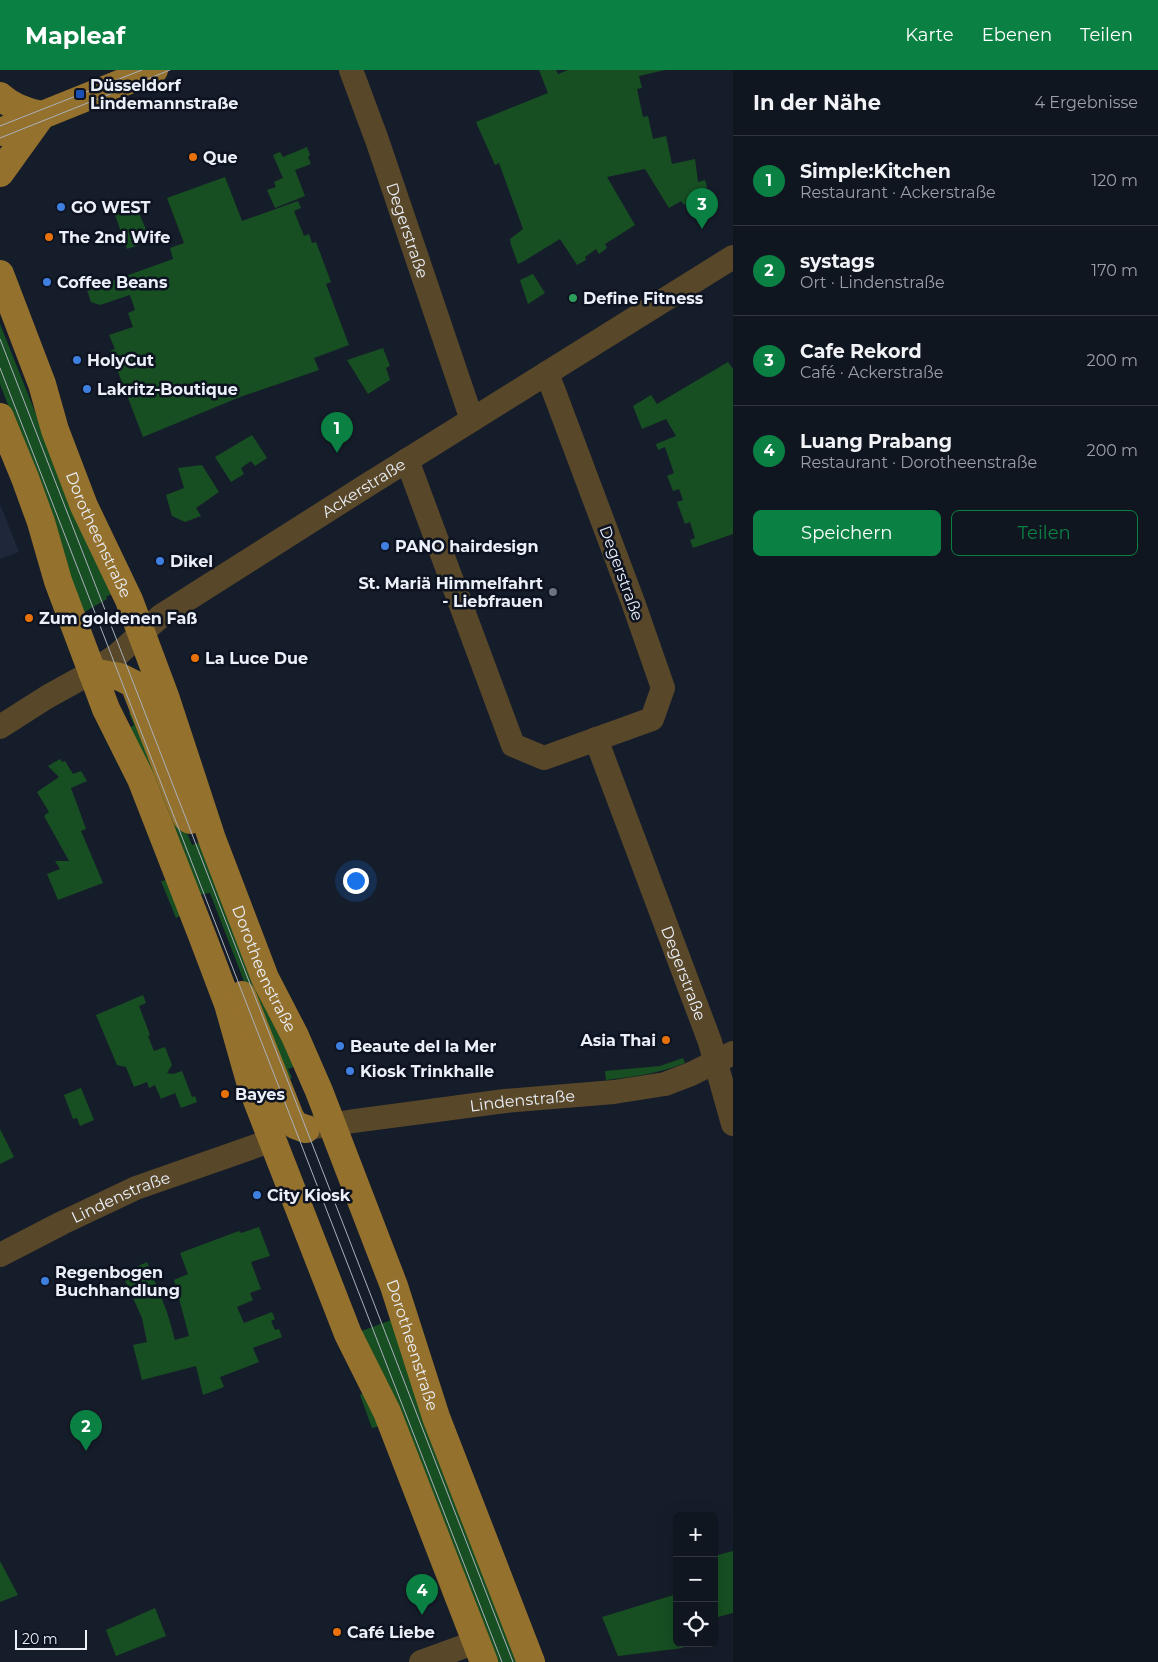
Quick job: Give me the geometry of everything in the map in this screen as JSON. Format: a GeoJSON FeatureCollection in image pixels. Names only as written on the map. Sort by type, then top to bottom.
{"type":"FeatureCollection","features":[{"type":"Feature","properties":{"kind":"main road"},"geometry":{"type":"LineString","coordinates":[[0,132],[154,70]]}},
{"type":"Feature","properties":{"kind":"main road"},"geometry":{"type":"LineString","coordinates":[[0,96],[8,103],[22,110],[42,116]]}},
{"type":"Feature","properties":{"kind":"main road"},"geometry":{"type":"LineString","coordinates":[[0,173],[42,116]]}},
{"type":"Feature","properties":{"kind":"main road","name":"Dorotheenstraße"},"geometry":{"type":"LineString","coordinates":[[0,274],[42,384],[55,430],[74,482],[129,600],[166,699],[212,839],[265,978],[295,1036],[319,1091],[319,1127],[394,1286],[436,1417],[531,1662]]}},
{"type":"Feature","properties":{"kind":"main road"},"geometry":{"type":"LineString","coordinates":[[0,417],[42,522],[58,581],[106,709],[141,779],[228,1004],[251,1085],[348,1334],[387,1412],[480,1652]]}},
{"type":"Feature","properties":{"kind":"main road"},"geometry":{"type":"LineString","coordinates":[[92,672],[120,677],[134,684],[186,817],[212,839]]}},
{"type":"Feature","properties":{"kind":"main road"},"geometry":{"type":"LineString","coordinates":[[197,922],[219,936],[290,1117],[295,1125],[319,1127]]}},
{"type":"Feature","properties":{"kind":"street","name":"Degerstraße"},"geometry":{"type":"LineString","coordinates":[[351,70],[377,140],[472,420]]}},
{"type":"Feature","properties":{"kind":"street","name":"Ackerstraße"},"geometry":{"type":"LineString","coordinates":[[0,727],[117,655],[162,616],[407,460],[733,257]]}},
{"type":"Feature","properties":{"kind":"street","name":"Degerstraße"},"geometry":{"type":"LineString","coordinates":[[407,460],[513,745],[544,758],[652,719],[662,688],[633,602],[547,374]]}},
{"type":"Feature","properties":{"kind":"street","name":"Degerstraße"},"geometry":{"type":"LineString","coordinates":[[596,739],[724,1057],[733,1124]]}},
{"type":"Feature","properties":{"kind":"street","name":"Lindenstraße"},"geometry":{"type":"LineString","coordinates":[[319,1127],[505,1101],[614,1092],[665,1084],[691,1074],[724,1057]]}},
{"type":"Feature","properties":{"kind":"street","name":"Lindenstraße"},"geometry":{"type":"LineString","coordinates":[[0,1255],[136,1188],[273,1140]]}},
{"type":"Feature","properties":{"kind":"street"},"geometry":{"type":"LineString","coordinates":[[422,1662],[480,1652]]}},
{"type":"Feature","properties":{"kind":"shaded area"},"geometry":{"type":"Polygon","coordinates":[[[0,504],[19,552],[0,559],[0,504]]]}},
{"type":"Feature","properties":{"kind":"green space"},"geometry":{"type":"Polygon","coordinates":[[[539,70],[556,70],[558,74],[568,70],[665,70],[639,76],[642,88],[637,89],[643,117],[648,116],[653,139],[666,136],[672,164],[695,159],[698,182],[705,180],[707,187],[697,194],[698,196],[684,205],[681,201],[669,208],[645,169],[607,177],[635,225],[605,244],[607,248],[599,254],[596,249],[585,257],[586,260],[577,265],[560,239],[518,264],[510,239],[523,229],[499,163],[495,165],[476,122],[548,93],[539,70]]]}},
{"type":"Feature","properties":{"kind":"green space"},"geometry":{"type":"Polygon","coordinates":[[[307,147],[311,164],[295,170],[305,196],[275,208],[267,190],[276,187],[274,182],[283,178],[273,155],[280,152],[283,157],[307,147]]]}},
{"type":"Feature","properties":{"kind":"green space"},"geometry":{"type":"Polygon","coordinates":[[[225,177],[242,221],[298,201],[301,208],[294,211],[304,236],[309,234],[312,243],[316,242],[331,282],[326,284],[349,345],[314,358],[319,370],[240,397],[143,437],[110,351],[115,349],[109,335],[133,327],[128,313],[135,310],[130,295],[100,305],[91,302],[87,290],[173,259],[170,248],[184,243],[167,198],[225,177]]]}},
{"type":"Feature","properties":{"kind":"green space"},"geometry":{"type":"Polygon","coordinates":[[[135,204],[151,241],[127,249],[114,212],[135,204]]]}},
{"type":"Feature","properties":{"kind":"green space"},"geometry":{"type":"Polygon","coordinates":[[[533,274],[545,293],[528,304],[520,280],[533,274]]]}},
{"type":"Feature","properties":{"kind":"green space"},"geometry":{"type":"Polygon","coordinates":[[[0,324],[51,452],[113,593],[106,597],[107,599],[81,614],[58,535],[0,384],[0,324]]]}},
{"type":"Feature","properties":{"kind":"green space"},"geometry":{"type":"Polygon","coordinates":[[[383,348],[390,366],[386,368],[390,380],[368,394],[347,360],[383,348]]]}},
{"type":"Feature","properties":{"kind":"green space"},"geometry":{"type":"Polygon","coordinates":[[[728,362],[733,369],[733,534],[693,548],[690,540],[695,538],[690,522],[685,524],[677,502],[683,500],[679,489],[673,491],[667,476],[674,473],[665,447],[658,450],[656,444],[676,436],[666,419],[642,429],[633,406],[651,395],[657,404],[728,362]]]}},
{"type":"Feature","properties":{"kind":"green space"},"geometry":{"type":"Polygon","coordinates":[[[252,435],[267,458],[255,466],[251,461],[241,468],[244,474],[231,482],[215,457],[252,435]]]}},
{"type":"Feature","properties":{"kind":"green space"},"geometry":{"type":"Polygon","coordinates":[[[202,465],[219,492],[196,508],[201,516],[185,522],[172,516],[166,495],[184,488],[178,468],[202,465]]]}},
{"type":"Feature","properties":{"kind":"green space"},"geometry":{"type":"Polygon","coordinates":[[[137,710],[192,845],[201,842],[296,1066],[288,1069],[292,1078],[282,1080],[210,893],[198,895],[128,729],[134,725],[129,713],[137,710]]]}},
{"type":"Feature","properties":{"kind":"green space"},"geometry":{"type":"Polygon","coordinates":[[[60,759],[62,762],[65,761],[73,774],[81,771],[87,781],[71,788],[86,829],[81,831],[103,883],[58,900],[47,874],[60,869],[55,861],[69,861],[44,816],[49,812],[37,792],[59,777],[48,766],[60,759]]]}},
{"type":"Feature","properties":{"kind":"green space"},"geometry":{"type":"Polygon","coordinates":[[[168,880],[181,915],[176,918],[161,881],[168,880]]]}},
{"type":"Feature","properties":{"kind":"green space"},"geometry":{"type":"Polygon","coordinates":[[[143,995],[146,1003],[139,1006],[154,1051],[165,1047],[172,1065],[167,1073],[173,1074],[182,1071],[192,1097],[195,1096],[197,1102],[181,1108],[175,1093],[161,1099],[155,1085],[149,1088],[147,1082],[134,1087],[126,1067],[117,1065],[96,1015],[143,995]]]}},
{"type":"Feature","properties":{"kind":"green space"},"geometry":{"type":"Polygon","coordinates":[[[683,1058],[685,1063],[656,1072],[606,1080],[605,1071],[660,1066],[683,1058]]]}},
{"type":"Feature","properties":{"kind":"green space"},"geometry":{"type":"Polygon","coordinates":[[[81,1088],[94,1120],[80,1126],[77,1118],[73,1119],[64,1095],[81,1088]]]}},
{"type":"Feature","properties":{"kind":"green space"},"geometry":{"type":"Polygon","coordinates":[[[0,1129],[14,1157],[0,1164],[0,1129]]]}},
{"type":"Feature","properties":{"kind":"green space"},"geometry":{"type":"Polygon","coordinates":[[[259,1227],[270,1256],[251,1262],[261,1289],[250,1293],[253,1300],[237,1307],[244,1323],[272,1312],[275,1319],[271,1321],[275,1330],[279,1329],[282,1337],[253,1348],[259,1362],[220,1377],[224,1387],[203,1395],[196,1366],[142,1380],[133,1345],[147,1342],[142,1318],[124,1278],[136,1273],[134,1268],[147,1262],[167,1312],[175,1340],[189,1336],[174,1280],[188,1274],[180,1253],[239,1231],[241,1233],[259,1227]]]}},
{"type":"Feature","properties":{"kind":"green space"},"geometry":{"type":"Polygon","coordinates":[[[394,1319],[519,1662],[496,1662],[359,1332],[394,1319]]]}},
{"type":"Feature","properties":{"kind":"green space"},"geometry":{"type":"Polygon","coordinates":[[[363,1393],[380,1426],[372,1428],[360,1395],[363,1393]]]}},
{"type":"Feature","properties":{"kind":"green space"},"geometry":{"type":"Polygon","coordinates":[[[733,1551],[733,1613],[718,1617],[718,1557],[718,1555],[733,1551]]]}},
{"type":"Feature","properties":{"kind":"green space"},"geometry":{"type":"Polygon","coordinates":[[[0,1561],[18,1595],[0,1602],[0,1561]]]}},
{"type":"Feature","properties":{"kind":"green space"},"geometry":{"type":"Polygon","coordinates":[[[673,1595],[673,1647],[683,1648],[618,1656],[602,1617],[673,1595]]]}},
{"type":"Feature","properties":{"kind":"green space"},"geometry":{"type":"Polygon","coordinates":[[[155,1608],[166,1636],[116,1656],[106,1630],[155,1608]]]}},
{"type":"Feature","properties":{"kind":"tram line"},"geometry":{"type":"LineString","coordinates":[[0,126],[142,70]]}},
{"type":"Feature","properties":{"kind":"tram line"},"geometry":{"type":"LineString","coordinates":[[0,138],[170,70]]}},
{"type":"Feature","properties":{"kind":"tram line"},"geometry":{"type":"LineString","coordinates":[[0,339],[513,1662]]}},
{"type":"Feature","properties":{"kind":"tram line"},"geometry":{"type":"LineString","coordinates":[[0,368],[502,1662]]}},
{"type":"Feature","properties":{"kind":"place","name":"Düsseldorf Lindemannstraße"},"geometry":{"type":"Point","coordinates":[80,94]}},
{"type":"Feature","properties":{"kind":"place","name":"Que"},"geometry":{"type":"Point","coordinates":[193,157]}},
{"type":"Feature","properties":{"kind":"place","name":"GO WEST"},"geometry":{"type":"Point","coordinates":[61,207]}},
{"type":"Feature","properties":{"kind":"place","name":"Cafe Rekord"},"geometry":{"type":"Point","coordinates":[702,229]}},
{"type":"Feature","properties":{"kind":"place","name":"The 2nd Wife"},"geometry":{"type":"Point","coordinates":[49,237]}},
{"type":"Feature","properties":{"kind":"place","name":"Coffee Beans"},"geometry":{"type":"Point","coordinates":[47,282]}},
{"type":"Feature","properties":{"kind":"place","name":"Define Fitness"},"geometry":{"type":"Point","coordinates":[573,298]}},
{"type":"Feature","properties":{"kind":"place","name":"HolyCut"},"geometry":{"type":"Point","coordinates":[77,360]}},
{"type":"Feature","properties":{"kind":"place","name":"Lakritz-Boutique"},"geometry":{"type":"Point","coordinates":[87,389]}},
{"type":"Feature","properties":{"kind":"place","name":"Simple:Kitchen"},"geometry":{"type":"Point","coordinates":[337,453]}},
{"type":"Feature","properties":{"kind":"place","name":"PANO hairdesign"},"geometry":{"type":"Point","coordinates":[385,546]}},
{"type":"Feature","properties":{"kind":"place","name":"Dikel"},"geometry":{"type":"Point","coordinates":[160,561]}},
{"type":"Feature","properties":{"kind":"place","name":"St. Mariä Himmelfahrt - Liebfrauen"},"geometry":{"type":"Point","coordinates":[553,592]}},
{"type":"Feature","properties":{"kind":"place","name":"Zum goldenen Faß"},"geometry":{"type":"Point","coordinates":[29,618]}},
{"type":"Feature","properties":{"kind":"place","name":"La Luce Due"},"geometry":{"type":"Point","coordinates":[195,658]}},
{"type":"Feature","properties":{"kind":"place","name":"Asia Thai"},"geometry":{"type":"Point","coordinates":[666,1040]}},
{"type":"Feature","properties":{"kind":"place","name":"Beaute del la Mer"},"geometry":{"type":"Point","coordinates":[340,1046]}},
{"type":"Feature","properties":{"kind":"place","name":"Kiosk Trinkhalle"},"geometry":{"type":"Point","coordinates":[350,1071]}},
{"type":"Feature","properties":{"kind":"place","name":"Bayes"},"geometry":{"type":"Point","coordinates":[225,1094]}},
{"type":"Feature","properties":{"kind":"place","name":"City Kiosk"},"geometry":{"type":"Point","coordinates":[257,1195]}},
{"type":"Feature","properties":{"kind":"place","name":"Regenbogen Buchhandlung"},"geometry":{"type":"Point","coordinates":[45,1281]}},
{"type":"Feature","properties":{"kind":"place","name":"systags"},"geometry":{"type":"Point","coordinates":[86,1451]}},
{"type":"Feature","properties":{"kind":"place","name":"Luang Prabang"},"geometry":{"type":"Point","coordinates":[422,1615]}},
{"type":"Feature","properties":{"kind":"place","name":"Café Liebe"},"geometry":{"type":"Point","coordinates":[337,1632]}}]}
